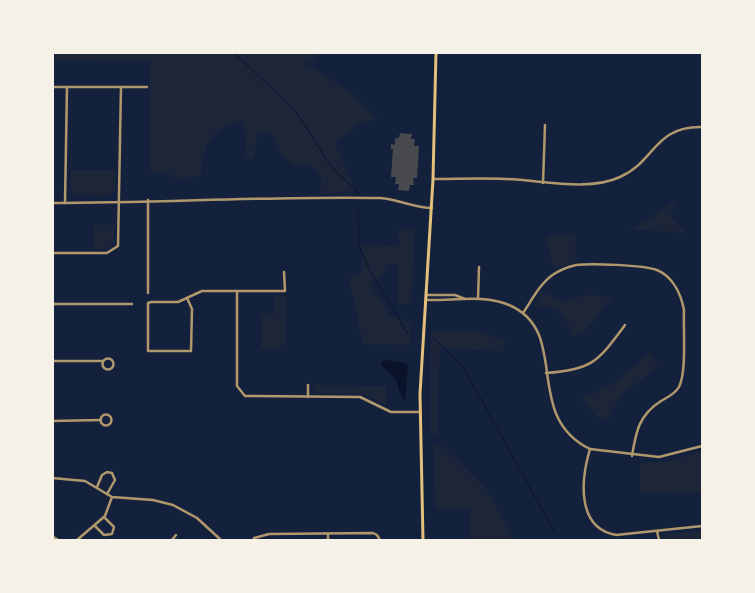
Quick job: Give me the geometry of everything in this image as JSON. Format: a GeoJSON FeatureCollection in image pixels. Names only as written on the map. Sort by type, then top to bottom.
{"type":"FeatureCollection","features":[{"type":"Feature","properties":{"kind":"main road"},"geometry":{"type":"LineString","coordinates":[[423,540],[420,412],[432,208],[436,52]]}},
{"type":"Feature","properties":{"kind":"street"},"geometry":{"type":"LineString","coordinates":[[52,87],[147,88]]}},
{"type":"Feature","properties":{"kind":"street"},"geometry":{"type":"LineString","coordinates":[[65,203],[67,87]]}},
{"type":"Feature","properties":{"kind":"street"},"geometry":{"type":"LineString","coordinates":[[52,253],[107,253],[115,249],[119,241],[121,88]]}},
{"type":"Feature","properties":{"kind":"street"},"geometry":{"type":"LineString","coordinates":[[543,183],[545,125]]}},
{"type":"Feature","properties":{"kind":"street"},"geometry":{"type":"LineString","coordinates":[[433,179],[508,179],[543,183],[582,184],[621,177],[635,168],[668,134],[688,128],[702,127]]}},
{"type":"Feature","properties":{"kind":"street"},"geometry":{"type":"LineString","coordinates":[[52,203],[120,203],[148,200],[382,198],[419,208],[432,208]]}},
{"type":"Feature","properties":{"kind":"street"},"geometry":{"type":"LineString","coordinates":[[148,200],[148,293]]}},
{"type":"Feature","properties":{"kind":"street"},"geometry":{"type":"LineString","coordinates":[[523,313],[544,282],[554,274],[576,265],[642,266],[657,270],[668,278],[682,300],[684,310],[682,375],[675,393],[654,406],[640,420],[636,428],[632,456]]}},
{"type":"Feature","properties":{"kind":"street"},"geometry":{"type":"LineString","coordinates":[[478,299],[479,267]]}},
{"type":"Feature","properties":{"kind":"street"},"geometry":{"type":"LineString","coordinates":[[187,298],[192,309],[191,351],[148,351],[148,303],[178,302],[202,291],[285,292],[284,272]]}},
{"type":"Feature","properties":{"kind":"street"},"geometry":{"type":"LineString","coordinates":[[237,291],[237,386],[240,392],[250,397],[360,397],[391,412],[420,412]]}},
{"type":"Feature","properties":{"kind":"street"},"geometry":{"type":"LineString","coordinates":[[426,295],[455,295],[467,299]]}},
{"type":"Feature","properties":{"kind":"street"},"geometry":{"type":"LineString","coordinates":[[426,300],[478,299],[509,305],[523,313],[542,338],[549,396],[557,416],[574,439],[590,450],[632,456],[659,457],[702,446]]}},
{"type":"Feature","properties":{"kind":"street"},"geometry":{"type":"LineString","coordinates":[[52,304],[132,304]]}},
{"type":"Feature","properties":{"kind":"street"},"geometry":{"type":"LineString","coordinates":[[546,373],[586,367],[597,360],[625,325]]}},
{"type":"Feature","properties":{"kind":"street"},"geometry":{"type":"LineString","coordinates":[[52,361],[103,362],[111,359],[114,367],[106,369],[103,362]]}},
{"type":"Feature","properties":{"kind":"street"},"geometry":{"type":"LineString","coordinates":[[308,385],[308,397]]}},
{"type":"Feature","properties":{"kind":"street"},"geometry":{"type":"LineString","coordinates":[[106,414],[112,420],[106,426],[101,420],[106,414]]}},
{"type":"Feature","properties":{"kind":"street"},"geometry":{"type":"LineString","coordinates":[[52,420],[101,420]]}},
{"type":"Feature","properties":{"kind":"street"},"geometry":{"type":"LineString","coordinates":[[590,450],[585,465],[585,504],[587,514],[596,526],[605,533],[616,535],[702,526]]}},
{"type":"Feature","properties":{"kind":"street"},"geometry":{"type":"LineString","coordinates":[[97,487],[104,473],[112,473],[115,480],[107,494]]}},
{"type":"Feature","properties":{"kind":"street"},"geometry":{"type":"LineString","coordinates":[[52,478],[71,478],[85,481],[112,497],[144,499],[173,505],[197,518],[221,540]]}},
{"type":"Feature","properties":{"kind":"street"},"geometry":{"type":"LineString","coordinates":[[77,540],[104,517],[112,497]]}},
{"type":"Feature","properties":{"kind":"street"},"geometry":{"type":"LineString","coordinates":[[95,526],[104,535],[112,534],[114,526],[104,517]]}},
{"type":"Feature","properties":{"kind":"street"},"geometry":{"type":"LineString","coordinates":[[657,531],[659,540]]}},
{"type":"Feature","properties":{"kind":"street"},"geometry":{"type":"LineString","coordinates":[[254,538],[269,534],[328,534],[378,535],[380,540]]}},
{"type":"Feature","properties":{"kind":"street"},"geometry":{"type":"LineString","coordinates":[[328,534],[328,540]]}},
{"type":"Feature","properties":{"kind":"street"},"geometry":{"type":"LineString","coordinates":[[172,540],[176,535]]}},
{"type":"Feature","properties":{"kind":"street"},"geometry":{"type":"LineString","coordinates":[[52,536],[58,540]]}},
{"type":"Feature","properties":{"kind":"shaded area"},"geometry":{"type":"Polygon","coordinates":[[[52,53],[317,53],[315,58],[307,64],[348,90],[377,119],[357,125],[335,143],[355,191],[320,194],[321,177],[312,166],[292,165],[281,153],[274,137],[269,133],[257,132],[254,159],[246,157],[244,120],[224,127],[211,139],[203,155],[201,176],[176,179],[168,173],[150,172],[150,61],[53,60],[52,53]]]}},
{"type":"Feature","properties":{"kind":"shaded area"},"geometry":{"type":"Polygon","coordinates":[[[71,170],[116,170],[116,189],[110,196],[76,195],[71,189],[71,170]]]}},
{"type":"Feature","properties":{"kind":"shaded area"},"geometry":{"type":"Polygon","coordinates":[[[675,200],[670,216],[686,233],[630,229],[654,216],[675,200]]]}},
{"type":"Feature","properties":{"kind":"shaded area"},"geometry":{"type":"Polygon","coordinates":[[[94,225],[115,225],[114,240],[109,249],[94,249],[94,225]]]}},
{"type":"Feature","properties":{"kind":"shaded area"},"geometry":{"type":"Polygon","coordinates":[[[415,228],[411,304],[398,304],[398,265],[387,264],[382,276],[370,284],[389,314],[411,324],[410,345],[363,344],[349,278],[362,271],[362,245],[399,246],[399,229],[415,228]]]}},
{"type":"Feature","properties":{"kind":"shaded area"},"geometry":{"type":"Polygon","coordinates":[[[576,233],[575,262],[553,269],[546,236],[576,233]]]}},
{"type":"Feature","properties":{"kind":"shaded area"},"geometry":{"type":"Polygon","coordinates":[[[542,291],[563,302],[576,297],[587,296],[612,298],[583,333],[572,336],[570,327],[557,309],[534,305],[542,291]]]}},
{"type":"Feature","properties":{"kind":"shaded area"},"geometry":{"type":"Polygon","coordinates":[[[275,296],[287,296],[286,345],[280,345],[280,349],[261,349],[261,314],[275,313],[275,296]]]}},
{"type":"Feature","properties":{"kind":"shaded area"},"geometry":{"type":"Polygon","coordinates":[[[431,332],[481,332],[505,341],[502,352],[440,347],[437,434],[431,434],[431,332]]]}},
{"type":"Feature","properties":{"kind":"shaded area"},"geometry":{"type":"Polygon","coordinates":[[[650,352],[658,367],[622,394],[607,419],[596,416],[582,399],[616,382],[650,352]]]}},
{"type":"Feature","properties":{"kind":"shaded area"},"geometry":{"type":"Polygon","coordinates":[[[384,360],[403,362],[408,366],[405,401],[401,396],[395,379],[381,364],[384,360]]]}},
{"type":"Feature","properties":{"kind":"shaded area"},"geometry":{"type":"Polygon","coordinates":[[[313,385],[386,386],[386,405],[364,394],[316,393],[313,385]]]}},
{"type":"Feature","properties":{"kind":"shaded area"},"geometry":{"type":"Polygon","coordinates":[[[439,443],[484,486],[515,540],[469,540],[470,508],[436,510],[433,445],[439,443]]]}},
{"type":"Feature","properties":{"kind":"shaded area"},"geometry":{"type":"Polygon","coordinates":[[[702,451],[702,493],[640,492],[640,462],[663,463],[702,451]]]}},
{"type":"Feature","properties":{"kind":"shaded area"},"geometry":{"type":"Polygon","coordinates":[[[702,531],[702,540],[667,540],[665,534],[702,531]]]}},
{"type":"Feature","properties":{"kind":"building"},"geometry":{"type":"Polygon","coordinates":[[[400,133],[412,134],[411,139],[415,139],[414,146],[419,146],[417,178],[413,178],[414,185],[410,185],[409,191],[398,190],[399,184],[395,184],[396,177],[391,177],[393,149],[391,149],[391,144],[395,145],[395,138],[399,138],[400,133]]]}},
{"type":"Feature","properties":{"kind":"waterway"},"geometry":{"type":"LineString","coordinates":[[233,52],[294,109],[333,169],[360,194]]}},
{"type":"Feature","properties":{"kind":"waterway"},"geometry":{"type":"LineString","coordinates":[[358,206],[359,246],[370,271],[408,334]]}},
{"type":"Feature","properties":{"kind":"waterway"},"geometry":{"type":"LineString","coordinates":[[433,338],[462,365],[554,531]]}}]}
